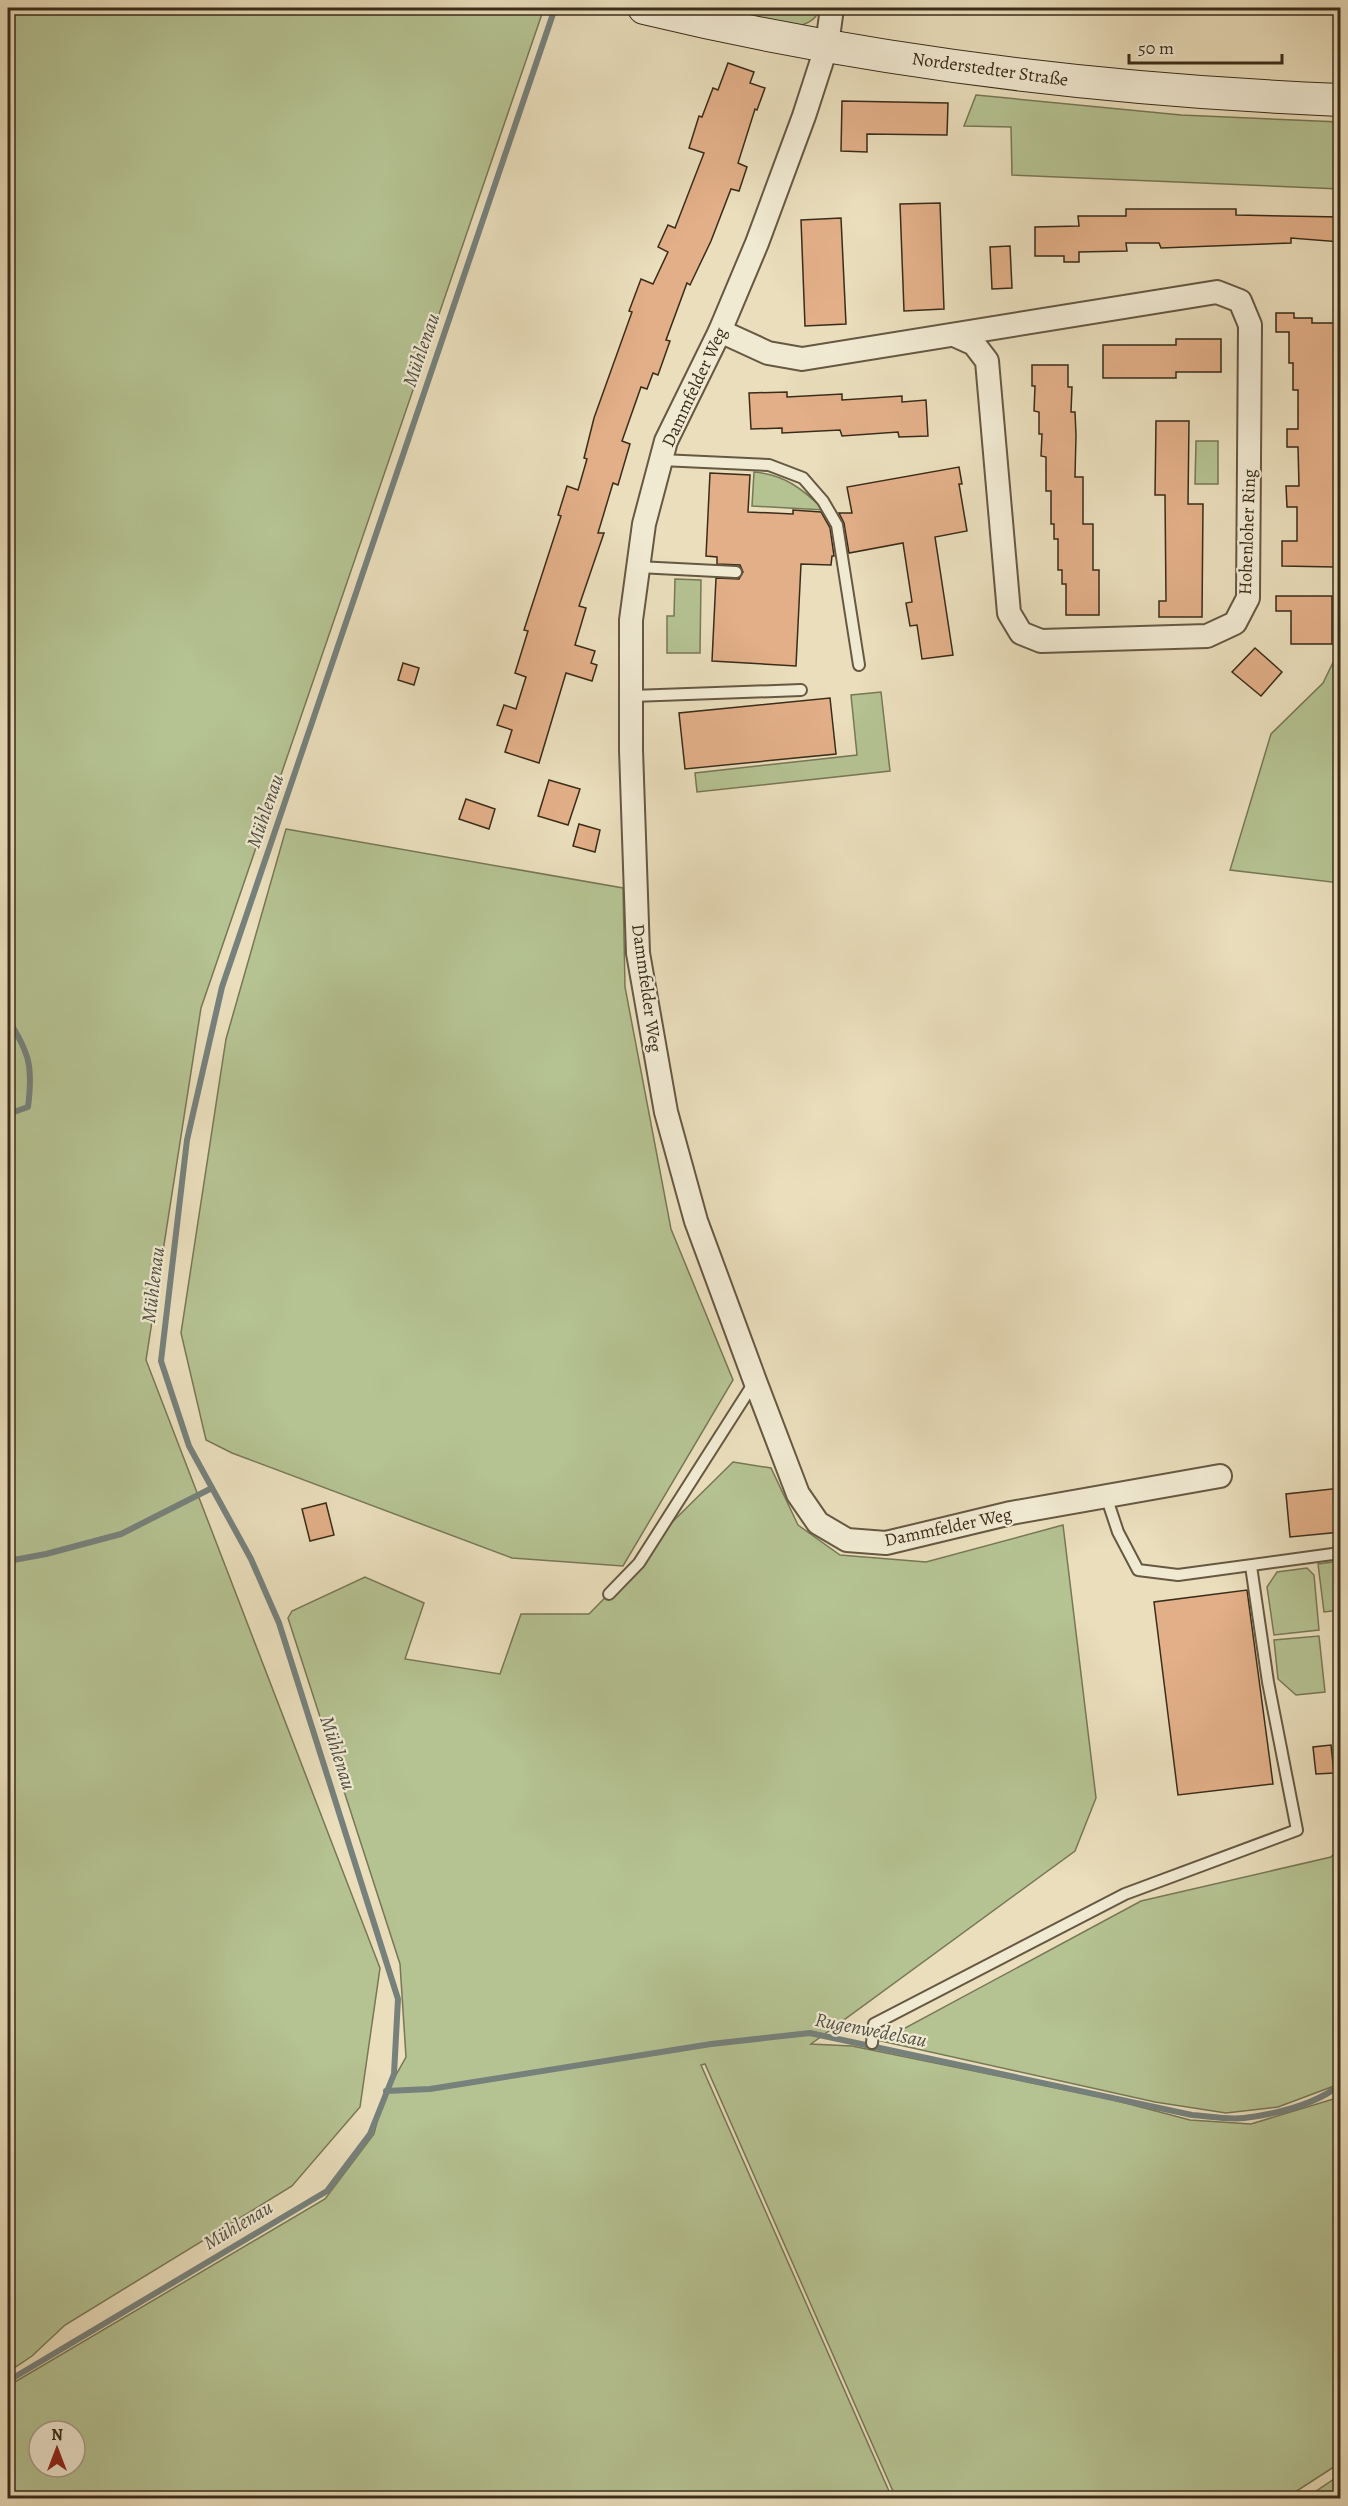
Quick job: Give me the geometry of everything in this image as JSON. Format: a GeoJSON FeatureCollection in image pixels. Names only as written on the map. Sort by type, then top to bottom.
{"type":"FeatureCollection","features":[{"type":"Feature","properties":{"kind":"main road","name":"Norderstedter Straße"},"geometry":{"type":"LineString","coordinates":[[644,8],[737,30],[1062,79],[1234,95],[1341,100]]}},
{"type":"Feature","properties":{"kind":"street","name":"Dammfelder Weg"},"geometry":{"type":"LineString","coordinates":[[832,8],[827,45],[757,243],[720,331],[666,441],[644,524],[631,620],[631,750],[638,953],[664,1101],[696,1221],[798,1494],[818,1523],[847,1540],[886,1543],[1011,1513],[1220,1476]]}},
{"type":"Feature","properties":{"kind":"street","name":"Hohenloher Ring"},"geometry":{"type":"LineString","coordinates":[[720,331],[768,353],[802,359],[1217,292],[1240,301],[1250,325],[1248,598],[1235,623],[1207,636],[1041,641],[1022,633],[1008,613],[987,361],[974,344],[954,335]]}},
{"type":"Feature","properties":{"kind":"lane"},"geometry":{"type":"LineString","coordinates":[[661,460],[769,465],[803,478],[823,501],[837,525],[859,665]]}},
{"type":"Feature","properties":{"kind":"lane"},"geometry":{"type":"LineString","coordinates":[[638,567],[736,572]]}},
{"type":"Feature","properties":{"kind":"lane"},"geometry":{"type":"LineString","coordinates":[[632,696],[801,690]]}},
{"type":"Feature","properties":{"kind":"lane"},"geometry":{"type":"LineString","coordinates":[[609,1594],[639,1563],[755,1381]]}},
{"type":"Feature","properties":{"kind":"lane"},"geometry":{"type":"LineString","coordinates":[[1106,1495],[1118,1532],[1138,1570],[1178,1575],[1341,1553]]}},
{"type":"Feature","properties":{"kind":"lane"},"geometry":{"type":"LineString","coordinates":[[872,2043],[874,2024],[1125,1894],[1297,1830],[1268,1682],[1251,1566]]}},
{"type":"Feature","properties":{"kind":"green space"},"geometry":{"type":"Polygon","coordinates":[[[8,8],[544,8],[201,1008],[146,1360],[380,1968],[360,2107],[292,2186],[65,2325],[32,2356],[8,2372],[8,8]]]}},
{"type":"Feature","properties":{"kind":"green space"},"geometry":{"type":"Polygon","coordinates":[[[688,8],[820,8],[812,20],[790,28],[688,8]]]}},
{"type":"Feature","properties":{"kind":"green space"},"geometry":{"type":"Polygon","coordinates":[[[976,95],[1181,115],[1340,122],[1340,189],[1012,175],[1011,127],[964,126],[976,95]]]}},
{"type":"Feature","properties":{"kind":"green space"},"geometry":{"type":"Polygon","coordinates":[[[1196,441],[1218,441],[1218,484],[1195,484],[1196,441]]]}},
{"type":"Feature","properties":{"kind":"green space"},"geometry":{"type":"Polygon","coordinates":[[[754,472],[775,476],[793,484],[824,510],[752,506],[754,472]]]}},
{"type":"Feature","properties":{"kind":"green space"},"geometry":{"type":"Polygon","coordinates":[[[675,579],[701,580],[700,653],[667,653],[667,616],[674,616],[675,579]]]}},
{"type":"Feature","properties":{"kind":"green space"},"geometry":{"type":"Polygon","coordinates":[[[1340,648],[1340,883],[1230,870],[1271,734],[1323,683],[1340,648]]]}},
{"type":"Feature","properties":{"kind":"green space"},"geometry":{"type":"Polygon","coordinates":[[[881,692],[890,771],[697,792],[695,773],[857,755],[851,695],[881,692]]]}},
{"type":"Feature","properties":{"kind":"green space"},"geometry":{"type":"Polygon","coordinates":[[[286,829],[623,888],[625,987],[671,1229],[733,1380],[623,1566],[512,1558],[232,1453],[206,1440],[181,1333],[226,1039],[286,829]]]}},
{"type":"Feature","properties":{"kind":"green space"},"geometry":{"type":"Polygon","coordinates":[[[733,1462],[771,1468],[798,1525],[840,1555],[926,1562],[1063,1525],[1096,1798],[1075,1851],[811,2044],[852,2046],[1110,2099],[1190,2120],[1251,2124],[1340,2097],[1340,2463],[1286,2498],[896,2498],[705,2064],[701,2065],[892,2498],[8,2498],[8,2386],[325,2199],[374,2134],[383,2098],[406,2057],[400,1964],[288,1618],[292,1611],[365,1577],[424,1603],[405,1659],[500,1674],[521,1614],[589,1614],[639,1563],[653,1541],[733,1462]]]}},
{"type":"Feature","properties":{"kind":"green space"},"geometry":{"type":"Polygon","coordinates":[[[1340,1561],[1340,1610],[1324,1612],[1318,1564],[1340,1561]]]}},
{"type":"Feature","properties":{"kind":"green space"},"geometry":{"type":"Polygon","coordinates":[[[1307,1568],[1314,1575],[1319,1630],[1274,1635],[1267,1587],[1277,1572],[1307,1568]]]}},
{"type":"Feature","properties":{"kind":"green space"},"geometry":{"type":"Polygon","coordinates":[[[1319,1636],[1325,1692],[1296,1695],[1278,1679],[1274,1640],[1319,1636]]]}},
{"type":"Feature","properties":{"kind":"green space"},"geometry":{"type":"Polygon","coordinates":[[[1340,1847],[1340,2081],[1334,2086],[1278,2107],[1226,2113],[1155,2102],[881,2041],[1141,1901],[1331,1857],[1340,1847]]]}},
{"type":"Feature","properties":{"kind":"green space"},"geometry":{"type":"Polygon","coordinates":[[[1340,2475],[1340,2498],[1306,2498],[1340,2475]]]}},
{"type":"Feature","properties":{"kind":"building"},"geometry":{"type":"Polygon","coordinates":[[[728,63],[754,72],[750,83],[765,88],[757,110],[755,109],[738,163],[747,167],[739,191],[731,189],[711,241],[690,285],[687,283],[666,340],[670,341],[658,375],[653,373],[647,389],[641,387],[622,441],[630,444],[618,485],[613,483],[598,533],[604,533],[579,606],[586,608],[575,645],[595,651],[591,663],[597,665],[592,681],[566,673],[539,763],[505,752],[512,730],[497,725],[504,705],[516,709],[526,677],[515,673],[528,631],[524,630],[561,516],[558,515],[567,486],[578,490],[587,459],[584,458],[594,418],[632,312],[629,311],[641,279],[653,284],[668,252],[658,247],[668,225],[675,228],[704,153],[689,148],[699,116],[702,117],[713,88],[718,90],[728,63]]]}},
{"type":"Feature","properties":{"kind":"building"},"geometry":{"type":"Polygon","coordinates":[[[842,101],[948,103],[947,135],[867,134],[867,152],[841,151],[842,101]]]}},
{"type":"Feature","properties":{"kind":"building"},"geometry":{"type":"Polygon","coordinates":[[[940,203],[944,309],[904,311],[900,204],[940,203]]]}},
{"type":"Feature","properties":{"kind":"building"},"geometry":{"type":"Polygon","coordinates":[[[1126,209],[1236,209],[1236,215],[1341,217],[1341,242],[1291,238],[1291,243],[1161,248],[1159,243],[1126,243],[1127,251],[1079,252],[1079,262],[1064,262],[1064,256],[1035,256],[1035,227],[1079,226],[1078,216],[1126,216],[1126,209]]]}},
{"type":"Feature","properties":{"kind":"building"},"geometry":{"type":"Polygon","coordinates":[[[841,218],[846,324],[805,326],[801,220],[841,218]]]}},
{"type":"Feature","properties":{"kind":"building"},"geometry":{"type":"Polygon","coordinates":[[[1010,246],[1012,288],[992,289],[990,247],[1010,246]]]}},
{"type":"Feature","properties":{"kind":"building"},"geometry":{"type":"Polygon","coordinates":[[[1276,313],[1294,313],[1294,318],[1312,318],[1312,323],[1341,323],[1339,527],[1334,527],[1334,567],[1282,566],[1282,541],[1297,541],[1297,507],[1287,507],[1286,486],[1299,486],[1298,447],[1287,447],[1287,429],[1298,429],[1298,390],[1293,390],[1293,363],[1289,363],[1289,332],[1276,332],[1276,313]]]}},
{"type":"Feature","properties":{"kind":"building"},"geometry":{"type":"Polygon","coordinates":[[[1176,339],[1221,339],[1221,372],[1176,372],[1176,378],[1103,378],[1103,345],[1176,345],[1176,339]]]}},
{"type":"Feature","properties":{"kind":"building"},"geometry":{"type":"Polygon","coordinates":[[[1032,365],[1068,365],[1068,387],[1072,387],[1071,412],[1075,412],[1075,477],[1083,477],[1083,524],[1093,524],[1093,570],[1099,570],[1099,615],[1066,615],[1066,584],[1062,584],[1062,570],[1058,570],[1058,539],[1054,539],[1054,524],[1051,524],[1051,491],[1046,491],[1046,457],[1041,456],[1042,434],[1039,434],[1039,412],[1034,411],[1035,386],[1032,386],[1032,365]]]}},
{"type":"Feature","properties":{"kind":"building"},"geometry":{"type":"Polygon","coordinates":[[[787,392],[787,397],[842,394],[842,400],[902,396],[902,402],[926,400],[928,436],[899,437],[898,432],[842,436],[840,430],[782,433],[782,428],[751,429],[749,393],[787,392]]]}},
{"type":"Feature","properties":{"kind":"building"},"geometry":{"type":"Polygon","coordinates":[[[1156,421],[1189,421],[1188,504],[1203,504],[1202,617],[1159,617],[1159,601],[1166,601],[1165,495],[1155,495],[1156,421]]]}},
{"type":"Feature","properties":{"kind":"building"},"geometry":{"type":"Polygon","coordinates":[[[959,467],[962,484],[959,484],[967,531],[935,537],[953,655],[922,659],[917,625],[910,626],[906,603],[912,602],[903,543],[849,553],[844,523],[839,513],[852,513],[847,487],[959,467]]]}},
{"type":"Feature","properties":{"kind":"building"},"geometry":{"type":"Polygon","coordinates":[[[710,473],[750,475],[748,512],[793,514],[793,510],[821,512],[830,528],[834,556],[832,556],[831,565],[801,564],[796,666],[712,661],[716,578],[739,579],[743,572],[740,565],[717,564],[717,557],[706,556],[710,473]]]}},
{"type":"Feature","properties":{"kind":"building"},"geometry":{"type":"Polygon","coordinates":[[[1276,596],[1332,596],[1332,644],[1291,644],[1291,611],[1276,611],[1276,596]]]}},
{"type":"Feature","properties":{"kind":"building"},"geometry":{"type":"Polygon","coordinates":[[[1255,648],[1282,672],[1261,696],[1232,672],[1255,648]]]}},
{"type":"Feature","properties":{"kind":"building"},"geometry":{"type":"Polygon","coordinates":[[[403,663],[419,668],[414,685],[398,680],[403,663]]]}},
{"type":"Feature","properties":{"kind":"building"},"geometry":{"type":"Polygon","coordinates":[[[830,698],[836,754],[685,769],[679,713],[830,698]]]}},
{"type":"Feature","properties":{"kind":"building"},"geometry":{"type":"Polygon","coordinates":[[[549,780],[580,789],[568,825],[538,816],[549,780]]]}},
{"type":"Feature","properties":{"kind":"building"},"geometry":{"type":"Polygon","coordinates":[[[466,799],[495,809],[489,829],[459,819],[466,799]]]}},
{"type":"Feature","properties":{"kind":"building"},"geometry":{"type":"Polygon","coordinates":[[[579,824],[600,830],[595,852],[573,846],[579,824]]]}},
{"type":"Feature","properties":{"kind":"building"},"geometry":{"type":"Polygon","coordinates":[[[1341,1488],[1341,1532],[1290,1537],[1286,1494],[1341,1488]]]}},
{"type":"Feature","properties":{"kind":"building"},"geometry":{"type":"Polygon","coordinates":[[[326,1503],[334,1535],[310,1541],[302,1509],[326,1503]]]}},
{"type":"Feature","properties":{"kind":"building"},"geometry":{"type":"Polygon","coordinates":[[[1247,1590],[1273,1784],[1178,1795],[1154,1602],[1247,1590]]]}},
{"type":"Feature","properties":{"kind":"building"},"geometry":{"type":"Polygon","coordinates":[[[1331,1745],[1334,1773],[1316,1774],[1313,1747],[1331,1745]]]}},
{"type":"Feature","properties":{"kind":"waterway","name":"Mühlenau"},"geometry":{"type":"LineString","coordinates":[[8,2381],[327,2191],[370,2134],[394,2074],[398,1999],[279,1623],[251,1559],[189,1446],[161,1361],[187,1140],[222,987],[555,8]]}},
{"type":"Feature","properties":{"kind":"waterway"},"geometry":{"type":"LineString","coordinates":[[8,1019],[21,1042],[30,1071],[28,1107],[8,1114]]}},
{"type":"Feature","properties":{"kind":"waterway"},"geometry":{"type":"LineString","coordinates":[[8,1561],[46,1554],[121,1534],[212,1488]]}},
{"type":"Feature","properties":{"kind":"waterway","name":"Rugenwedelsau"},"geometry":{"type":"LineString","coordinates":[[386,2091],[430,2089],[711,2044],[810,2033],[1192,2115],[1218,2118],[1244,2118],[1282,2111],[1319,2098],[1340,2085]]}}]}
